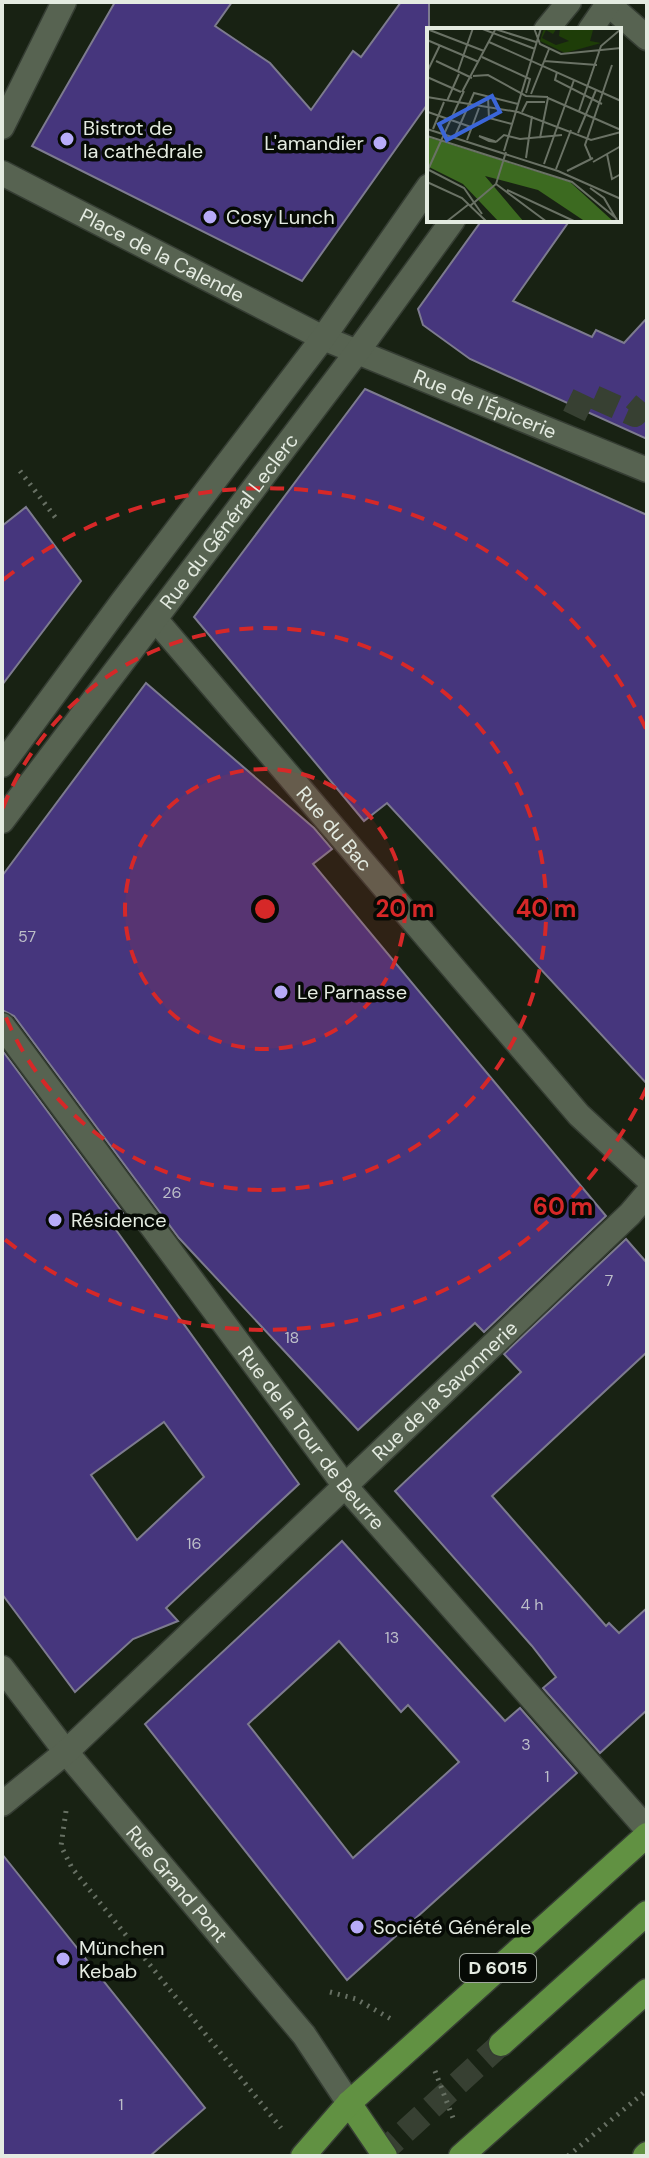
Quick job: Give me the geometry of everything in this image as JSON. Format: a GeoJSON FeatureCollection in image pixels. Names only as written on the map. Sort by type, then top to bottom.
{"type":"FeatureCollection","features":[{"type":"Feature","properties":{"kind":"main road","name":"D 6015"},"geometry":{"type":"LineString","coordinates":[[303,2156],[349,2103],[647,1832]]}},
{"type":"Feature","properties":{"kind":"main road","name":"D 6015"},"geometry":{"type":"LineString","coordinates":[[501,2044],[647,1913]]}},
{"type":"Feature","properties":{"kind":"main road"},"geometry":{"type":"LineString","coordinates":[[461,2156],[647,1991]]}},
{"type":"Feature","properties":{"kind":"main road"},"geometry":{"type":"LineString","coordinates":[[349,2103],[385,2156]]}},
{"type":"Feature","properties":{"kind":"street"},"geometry":{"type":"LineString","coordinates":[[2,127],[64,2]]}},
{"type":"Feature","properties":{"kind":"street"},"geometry":{"type":"LineString","coordinates":[[548,28],[569,2]]}},
{"type":"Feature","properties":{"kind":"street"},"geometry":{"type":"LineString","coordinates":[[591,28],[607,3],[647,38]]}},
{"type":"Feature","properties":{"kind":"street","name":"Place de la Calende"},"geometry":{"type":"LineString","coordinates":[[2,173],[323,338]]}},
{"type":"Feature","properties":{"kind":"street","name":"Rue du Général Leclerc"},"geometry":{"type":"LineString","coordinates":[[2,765],[323,338],[427,189]]}},
{"type":"Feature","properties":{"kind":"street","name":"Rue du Général Leclerc"},"geometry":{"type":"LineString","coordinates":[[2,821],[357,352],[452,222]]}},
{"type":"Feature","properties":{"kind":"street","name":"Rue de l'Épicerie"},"geometry":{"type":"LineString","coordinates":[[323,338],[647,470]]}},
{"type":"Feature","properties":{"kind":"street","name":"Rue du Bac"},"geometry":{"type":"LineString","coordinates":[[155,619],[579,1115],[647,1178]]}},
{"type":"Feature","properties":{"kind":"street","name":"Rue de la Tour de Beurre"},"geometry":{"type":"LineString","coordinates":[[2,1025],[345,1486],[647,1832]]}},
{"type":"Feature","properties":{"kind":"street","name":"Rue de la Savonnerie"},"geometry":{"type":"LineString","coordinates":[[2,1804],[58,1758],[630,1214],[647,1194]]}},
{"type":"Feature","properties":{"kind":"street","name":"Rue Grand Pont"},"geometry":{"type":"LineString","coordinates":[[2,1668],[58,1758],[304,2035],[349,2103]]}},
{"type":"Feature","properties":{"kind":"path"},"geometry":{"type":"LineString","coordinates":[[20,471],[58,521]]}},
{"type":"Feature","properties":{"kind":"path"},"geometry":{"type":"LineString","coordinates":[[58,1758],[67,1806],[61,1846],[72,1868],[275,2121]]}},
{"type":"Feature","properties":{"kind":"path"},"geometry":{"type":"LineString","coordinates":[[330,1992],[356,1999],[391,2019]]}},
{"type":"Feature","properties":{"kind":"path"},"geometry":{"type":"LineString","coordinates":[[434,2066],[456,2123]]}},
{"type":"Feature","properties":{"kind":"path"},"geometry":{"type":"LineString","coordinates":[[568,2156],[647,2090]]}},
{"type":"Feature","properties":{"kind":"building"},"geometry":{"type":"Polygon","coordinates":[[[115,2],[232,2],[215,26],[270,63],[311,110],[353,51],[361,57],[401,2],[429,2],[427,105],[302,281],[32,146],[115,2]]]}},
{"type":"Feature","properties":{"kind":"building"},"geometry":{"type":"Polygon","coordinates":[[[481,222],[569,222],[513,301],[592,337],[596,330],[624,343],[647,318],[647,439],[470,359],[423,325],[418,309],[481,222]]]}},
{"type":"Feature","properties":{"kind":"building"},"geometry":{"type":"Polygon","coordinates":[[[365,389],[647,515],[647,1084],[387,803],[364,821],[194,617],[365,389]]]}},
{"type":"Feature","properties":{"kind":"building"},"geometry":{"type":"Polygon","coordinates":[[[26,507],[81,581],[2,685],[2,526],[26,507]]]}},
{"type":"Feature","properties":{"kind":"building","name":"Le Parnasse"},"geometry":{"type":"Polygon","coordinates":[[[146,683],[314,828],[332,849],[313,864],[606,1216],[484,1332],[475,1323],[358,1430],[179,1238],[14,1016],[2,1010],[2,876],[146,683]]]}},
{"type":"Feature","properties":{"kind":"building"},"geometry":{"type":"Polygon","coordinates":[[[2,1050],[123,1213],[111,1223],[299,1484],[166,1608],[178,1621],[133,1639],[75,1692],[2,1594],[2,1050]],[[164,1422],[91,1475],[137,1540],[204,1477],[164,1422]]]}},
{"type":"Feature","properties":{"kind":"building"},"geometry":{"type":"Polygon","coordinates":[[[626,1239],[647,1263],[647,1352],[492,1496],[606,1626],[609,1623],[619,1633],[647,1608],[647,1710],[600,1753],[543,1688],[556,1677],[532,1646],[395,1491],[521,1372],[504,1354],[626,1239]]]}},
{"type":"Feature","properties":{"kind":"building"},"geometry":{"type":"Polygon","coordinates":[[[342,1541],[505,1721],[520,1708],[577,1773],[347,1980],[145,1724],[342,1541]],[[339,1641],[248,1724],[353,1858],[459,1762],[408,1705],[401,1712],[339,1641]]]}},
{"type":"Feature","properties":{"kind":"building"},"geometry":{"type":"Polygon","coordinates":[[[2,1854],[205,2108],[150,2156],[2,2156],[2,1854]]]}},
{"type":"Feature","properties":{"kind":"tunnel"},"geometry":{"type":"LineString","coordinates":[[574,416],[585,393],[635,415],[647,401]]}},
{"type":"Feature","properties":{"kind":"tunnel"},"geometry":{"type":"LineString","coordinates":[[378,2156],[501,2044]]}},
{"type":"Feature","properties":{"kind":"place","name":"Bistrot de la cathédrale"},"geometry":{"type":"Point","coordinates":[67,139]}},
{"type":"Feature","properties":{"kind":"place","name":"L'amandier"},"geometry":{"type":"Point","coordinates":[380,143]}},
{"type":"Feature","properties":{"kind":"place","name":"Cosy Lunch"},"geometry":{"type":"Point","coordinates":[210,217]}},
{"type":"Feature","properties":{"kind":"place","name":"Le Parnasse"},"geometry":{"type":"Point","coordinates":[281,992]}},
{"type":"Feature","properties":{"kind":"place","name":"Résidence"},"geometry":{"type":"Point","coordinates":[55,1220]}},
{"type":"Feature","properties":{"kind":"place","name":"Société Générale"},"geometry":{"type":"Point","coordinates":[357,1927]}},
{"type":"Feature","properties":{"kind":"place","name":"München Kebab"},"geometry":{"type":"Point","coordinates":[63,1959]}}]}
